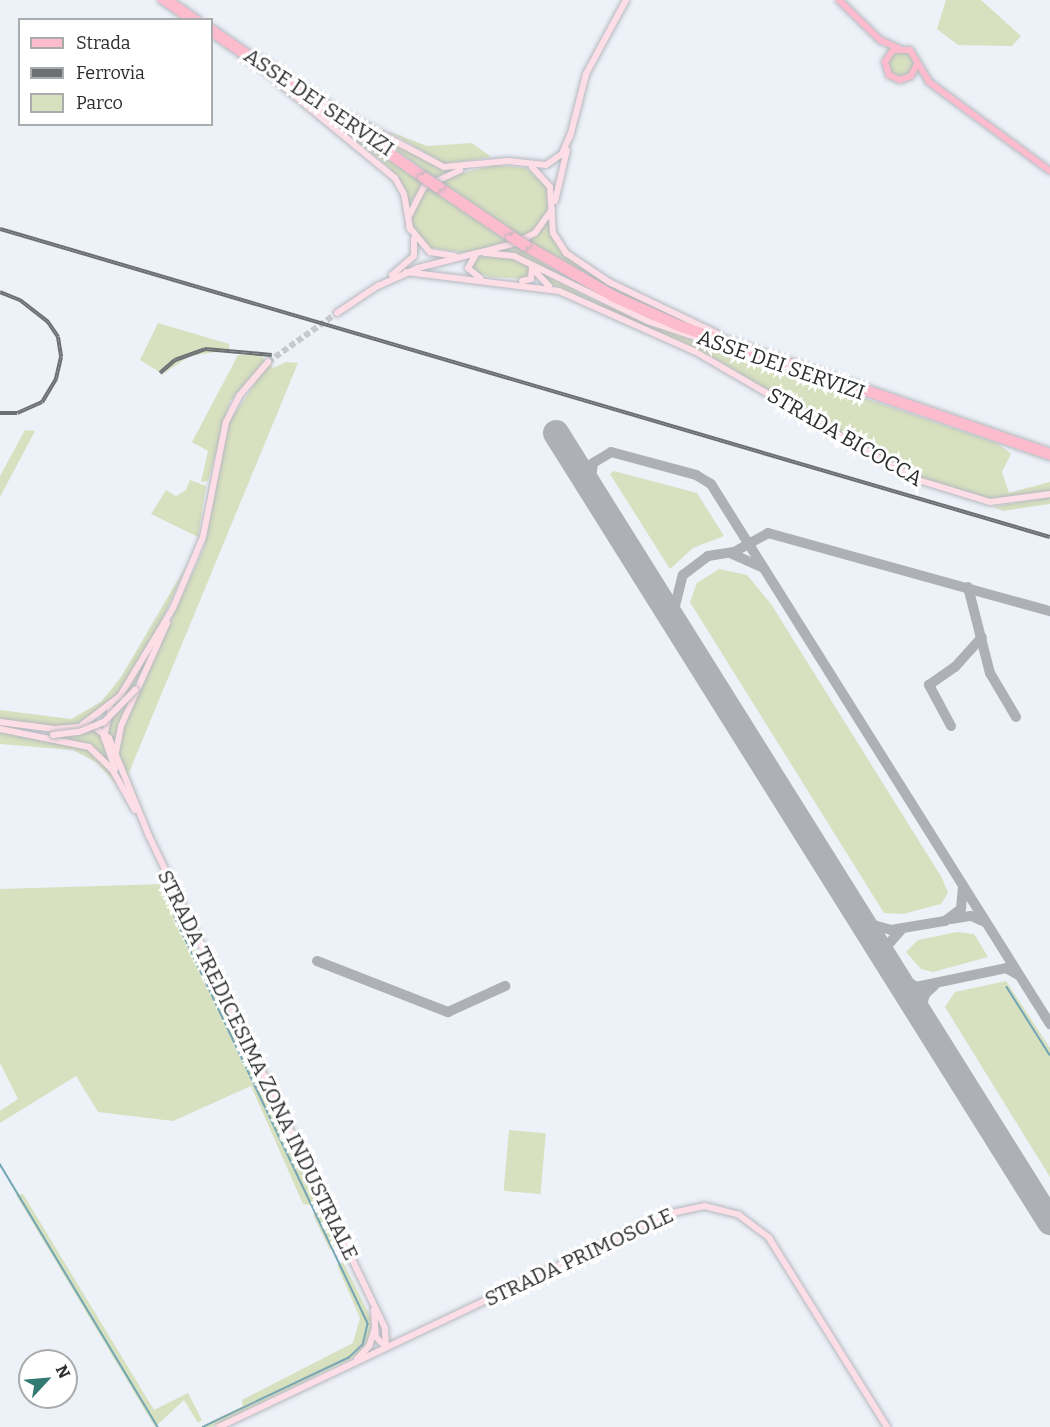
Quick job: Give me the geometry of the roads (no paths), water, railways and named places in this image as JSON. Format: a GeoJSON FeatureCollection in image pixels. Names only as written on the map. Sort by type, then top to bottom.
{"type":"FeatureCollection","features":[{"type":"Feature","properties":{"kind":"main road"},"geometry":{"type":"LineString","coordinates":[[161,0],[187,18]]}},
{"type":"Feature","properties":{"kind":"main road"},"geometry":{"type":"LineString","coordinates":[[170,0],[196,18]]}},
{"type":"Feature","properties":{"kind":"main road"},"geometry":{"type":"LineString","coordinates":[[378,286],[405,272],[485,253],[535,233],[553,206],[586,74],[626,0]]}},
{"type":"Feature","properties":{"kind":"main road"},"geometry":{"type":"LineString","coordinates":[[839,0],[861,26],[879,40],[912,52],[929,82]]}},
{"type":"Feature","properties":{"kind":"main road","name":"ASSE DEI SERVIZI"},"geometry":{"type":"LineString","coordinates":[[213,29],[424,177]]}},
{"type":"Feature","properties":{"kind":"main road","name":"ASSE DEI SERVIZI"},"geometry":{"type":"LineString","coordinates":[[213,35],[424,177]]}},
{"type":"Feature","properties":{"kind":"main road"},"geometry":{"type":"LineString","coordinates":[[879,40],[891,77],[911,76],[929,82],[1050,171]]}},
{"type":"Feature","properties":{"kind":"main road"},"geometry":{"type":"LineString","coordinates":[[237,46],[342,113],[431,162],[470,167],[523,163],[539,166],[556,160],[570,135]]}},
{"type":"Feature","properties":{"kind":"main road"},"geometry":{"type":"LineString","coordinates":[[886,57],[898,48]]}},
{"type":"Feature","properties":{"kind":"main road"},"geometry":{"type":"LineString","coordinates":[[911,76],[917,64]]}},
{"type":"Feature","properties":{"kind":"main road"},"geometry":{"type":"LineString","coordinates":[[269,74],[390,172],[404,194],[416,249],[411,261],[337,313]]}},
{"type":"Feature","properties":{"kind":"main road"},"geometry":{"type":"LineString","coordinates":[[523,163],[548,181],[553,206],[554,237],[580,264],[652,304],[765,354]]}},
{"type":"Feature","properties":{"kind":"main road"},"geometry":{"type":"LineString","coordinates":[[410,229],[410,207],[420,191],[436,179],[470,167]]}},
{"type":"Feature","properties":{"kind":"main road"},"geometry":{"type":"LineString","coordinates":[[424,177],[526,246]]}},
{"type":"Feature","properties":{"kind":"main road"},"geometry":{"type":"LineString","coordinates":[[413,236],[437,254],[467,257]]}},
{"type":"Feature","properties":{"kind":"main road","name":"ASSE DEI SERVIZI"},"geometry":{"type":"LineString","coordinates":[[526,246],[653,312],[765,354],[1050,452]]}},
{"type":"Feature","properties":{"kind":"main road","name":"ASSE DEI SERVIZI"},"geometry":{"type":"LineString","coordinates":[[526,246],[641,312],[780,365],[1050,457]]}},
{"type":"Feature","properties":{"kind":"main road"},"geometry":{"type":"LineString","coordinates":[[485,253],[502,253],[646,321],[780,365]]}},
{"type":"Feature","properties":{"kind":"main road"},"geometry":{"type":"LineString","coordinates":[[477,255],[469,262],[469,271],[486,280]]}},
{"type":"Feature","properties":{"kind":"main road"},"geometry":{"type":"LineString","coordinates":[[504,282],[529,280],[530,265]]}},
{"type":"Feature","properties":{"kind":"main road"},"geometry":{"type":"LineString","coordinates":[[530,265],[552,289]]}},
{"type":"Feature","properties":{"kind":"main road"},"geometry":{"type":"LineString","coordinates":[[405,272],[552,289]]}},
{"type":"Feature","properties":{"kind":"main road","name":"STRADA BICOCCA"},"geometry":{"type":"LineString","coordinates":[[552,289],[694,351],[865,452],[933,487],[990,502],[1050,494]]}},
{"type":"Feature","properties":{"kind":"main road"},"geometry":{"type":"LineString","coordinates":[[116,760],[121,726],[203,537],[226,422],[239,396],[268,362]]}},
{"type":"Feature","properties":{"kind":"main road"},"geometry":{"type":"LineString","coordinates":[[132,805],[106,749],[104,732],[113,705],[173,608]]}},
{"type":"Feature","properties":{"kind":"main road"},"geometry":{"type":"LineString","coordinates":[[0,726],[53,735],[79,732],[104,722],[135,690],[168,622]]}},
{"type":"Feature","properties":{"kind":"main road"},"geometry":{"type":"LineString","coordinates":[[72,729],[113,705]]}},
{"type":"Feature","properties":{"kind":"main road"},"geometry":{"type":"LineString","coordinates":[[0,726],[72,729],[93,726],[104,732],[142,822]]}},
{"type":"Feature","properties":{"kind":"main road"},"geometry":{"type":"LineString","coordinates":[[0,726],[89,747],[112,769],[142,822]]}},
{"type":"Feature","properties":{"kind":"main road","name":"STRADA TREDICESIMA ZONA INDUSTRIALE"},"geometry":{"type":"LineString","coordinates":[[142,822],[385,1328]]}},
{"type":"Feature","properties":{"kind":"main road","name":"STRADA PRIMOSOLE"},"geometry":{"type":"LineString","coordinates":[[219,1427],[672,1212],[720,1208],[750,1221],[769,1238],[887,1427]]}},
{"type":"Feature","properties":{"kind":"main road"},"geometry":{"type":"LineString","coordinates":[[342,1369],[366,1352],[375,1329],[374,1308]]}},
{"type":"Feature","properties":{"kind":"main road"},"geometry":{"type":"LineString","coordinates":[[385,1328],[395,1338],[408,1337]]}},
{"type":"Feature","properties":{"kind":"main road"},"geometry":{"type":"LineString","coordinates":[[385,1328],[386,1347]]}},
{"type":"Feature","properties":{"kind":"main road"},"geometry":{"type":"LineString","coordinates":[[375,1329],[386,1347]]}},
{"type":"Feature","properties":{"kind":"waterway"},"geometry":{"type":"LineString","coordinates":[[172,900],[176,919],[368,1324],[363,1345],[349,1358],[204,1427]]}},
{"type":"Feature","properties":{"kind":"waterway"},"geometry":{"type":"LineString","coordinates":[[1007,987],[1050,1055]]}},
{"type":"Feature","properties":{"kind":"waterway"},"geometry":{"type":"LineString","coordinates":[[0,1164],[158,1427]]}},
{"type":"Feature","properties":{"kind":"tunnel"},"geometry":{"type":"LineString","coordinates":[[268,362],[337,313]]}},
{"type":"Feature","properties":{"kind":"railway"},"geometry":{"type":"LineString","coordinates":[[0,229],[1050,537]]}},
{"type":"Feature","properties":{"kind":"railway"},"geometry":{"type":"LineString","coordinates":[[0,292],[20,300],[48,322],[58,337],[61,357],[56,379],[42,402],[17,413],[0,413]]}},
{"type":"Feature","properties":{"kind":"railway"},"geometry":{"type":"LineString","coordinates":[[160,373],[175,360],[205,349],[272,355]]}}]}
